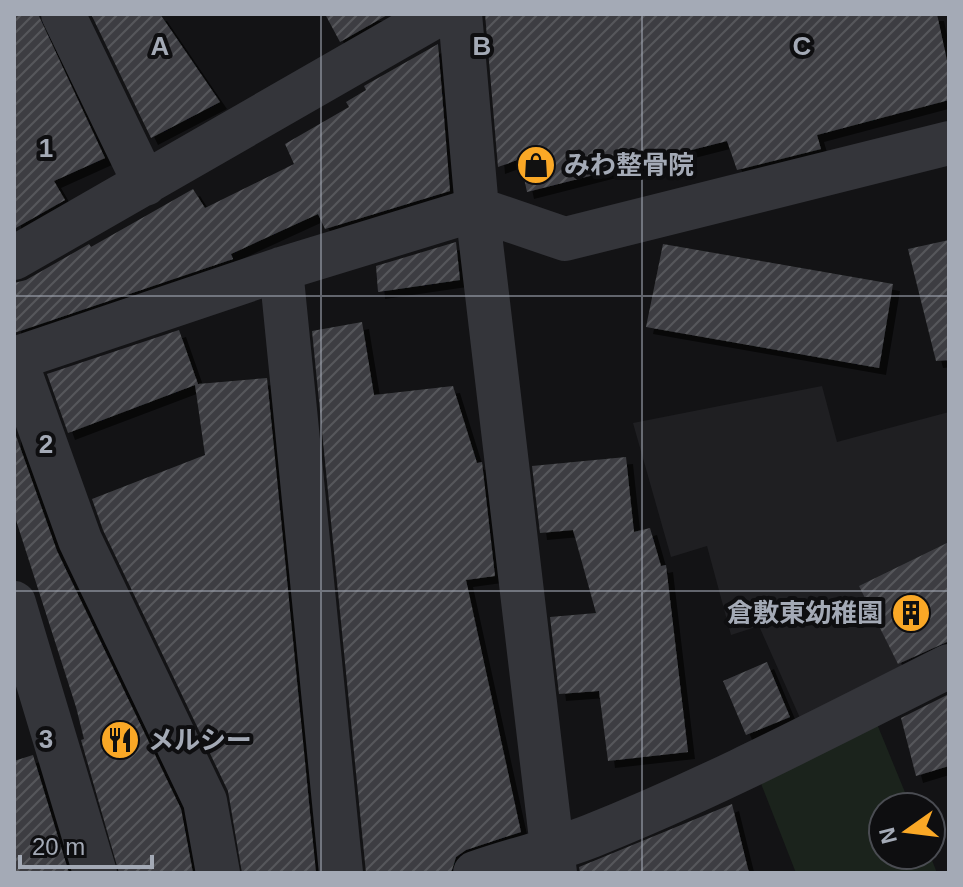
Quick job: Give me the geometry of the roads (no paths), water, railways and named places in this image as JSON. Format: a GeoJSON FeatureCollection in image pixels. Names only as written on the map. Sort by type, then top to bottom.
{"type":"FeatureCollection","features":[{"type":"Feature","properties":{"kind":"street"},"geometry":{"type":"LineString","coordinates":[[63,14],[145,184]]}},
{"type":"Feature","properties":{"kind":"street"},"geometry":{"type":"LineString","coordinates":[[14,258],[439,14]]}},
{"type":"Feature","properties":{"kind":"street"},"geometry":{"type":"LineString","coordinates":[[460,14],[477,209],[554,862]]}},
{"type":"Feature","properties":{"kind":"street"},"geometry":{"type":"LineString","coordinates":[[218,873],[205,801],[80,540],[14,359],[281,269],[477,209],[565,239],[949,143]]}},
{"type":"Feature","properties":{"kind":"street"},"geometry":{"type":"LineString","coordinates":[[281,269],[341,873]]}},
{"type":"Feature","properties":{"kind":"street"},"geometry":{"type":"LineString","coordinates":[[14,603],[95,873]]}},
{"type":"Feature","properties":{"kind":"street"},"geometry":{"type":"LineString","coordinates":[[475,873],[518,857],[554,862],[949,666]]}},
{"type":"Feature","properties":{"kind":"place","name":"みわ整骨院"},"geometry":{"type":"Point","coordinates":[536,165]}},
{"type":"Feature","properties":{"kind":"place","name":"倉敷東幼稚園"},"geometry":{"type":"Point","coordinates":[911,613]}},
{"type":"Feature","properties":{"kind":"place","name":"メルシー"},"geometry":{"type":"Point","coordinates":[120,740]}}]}
